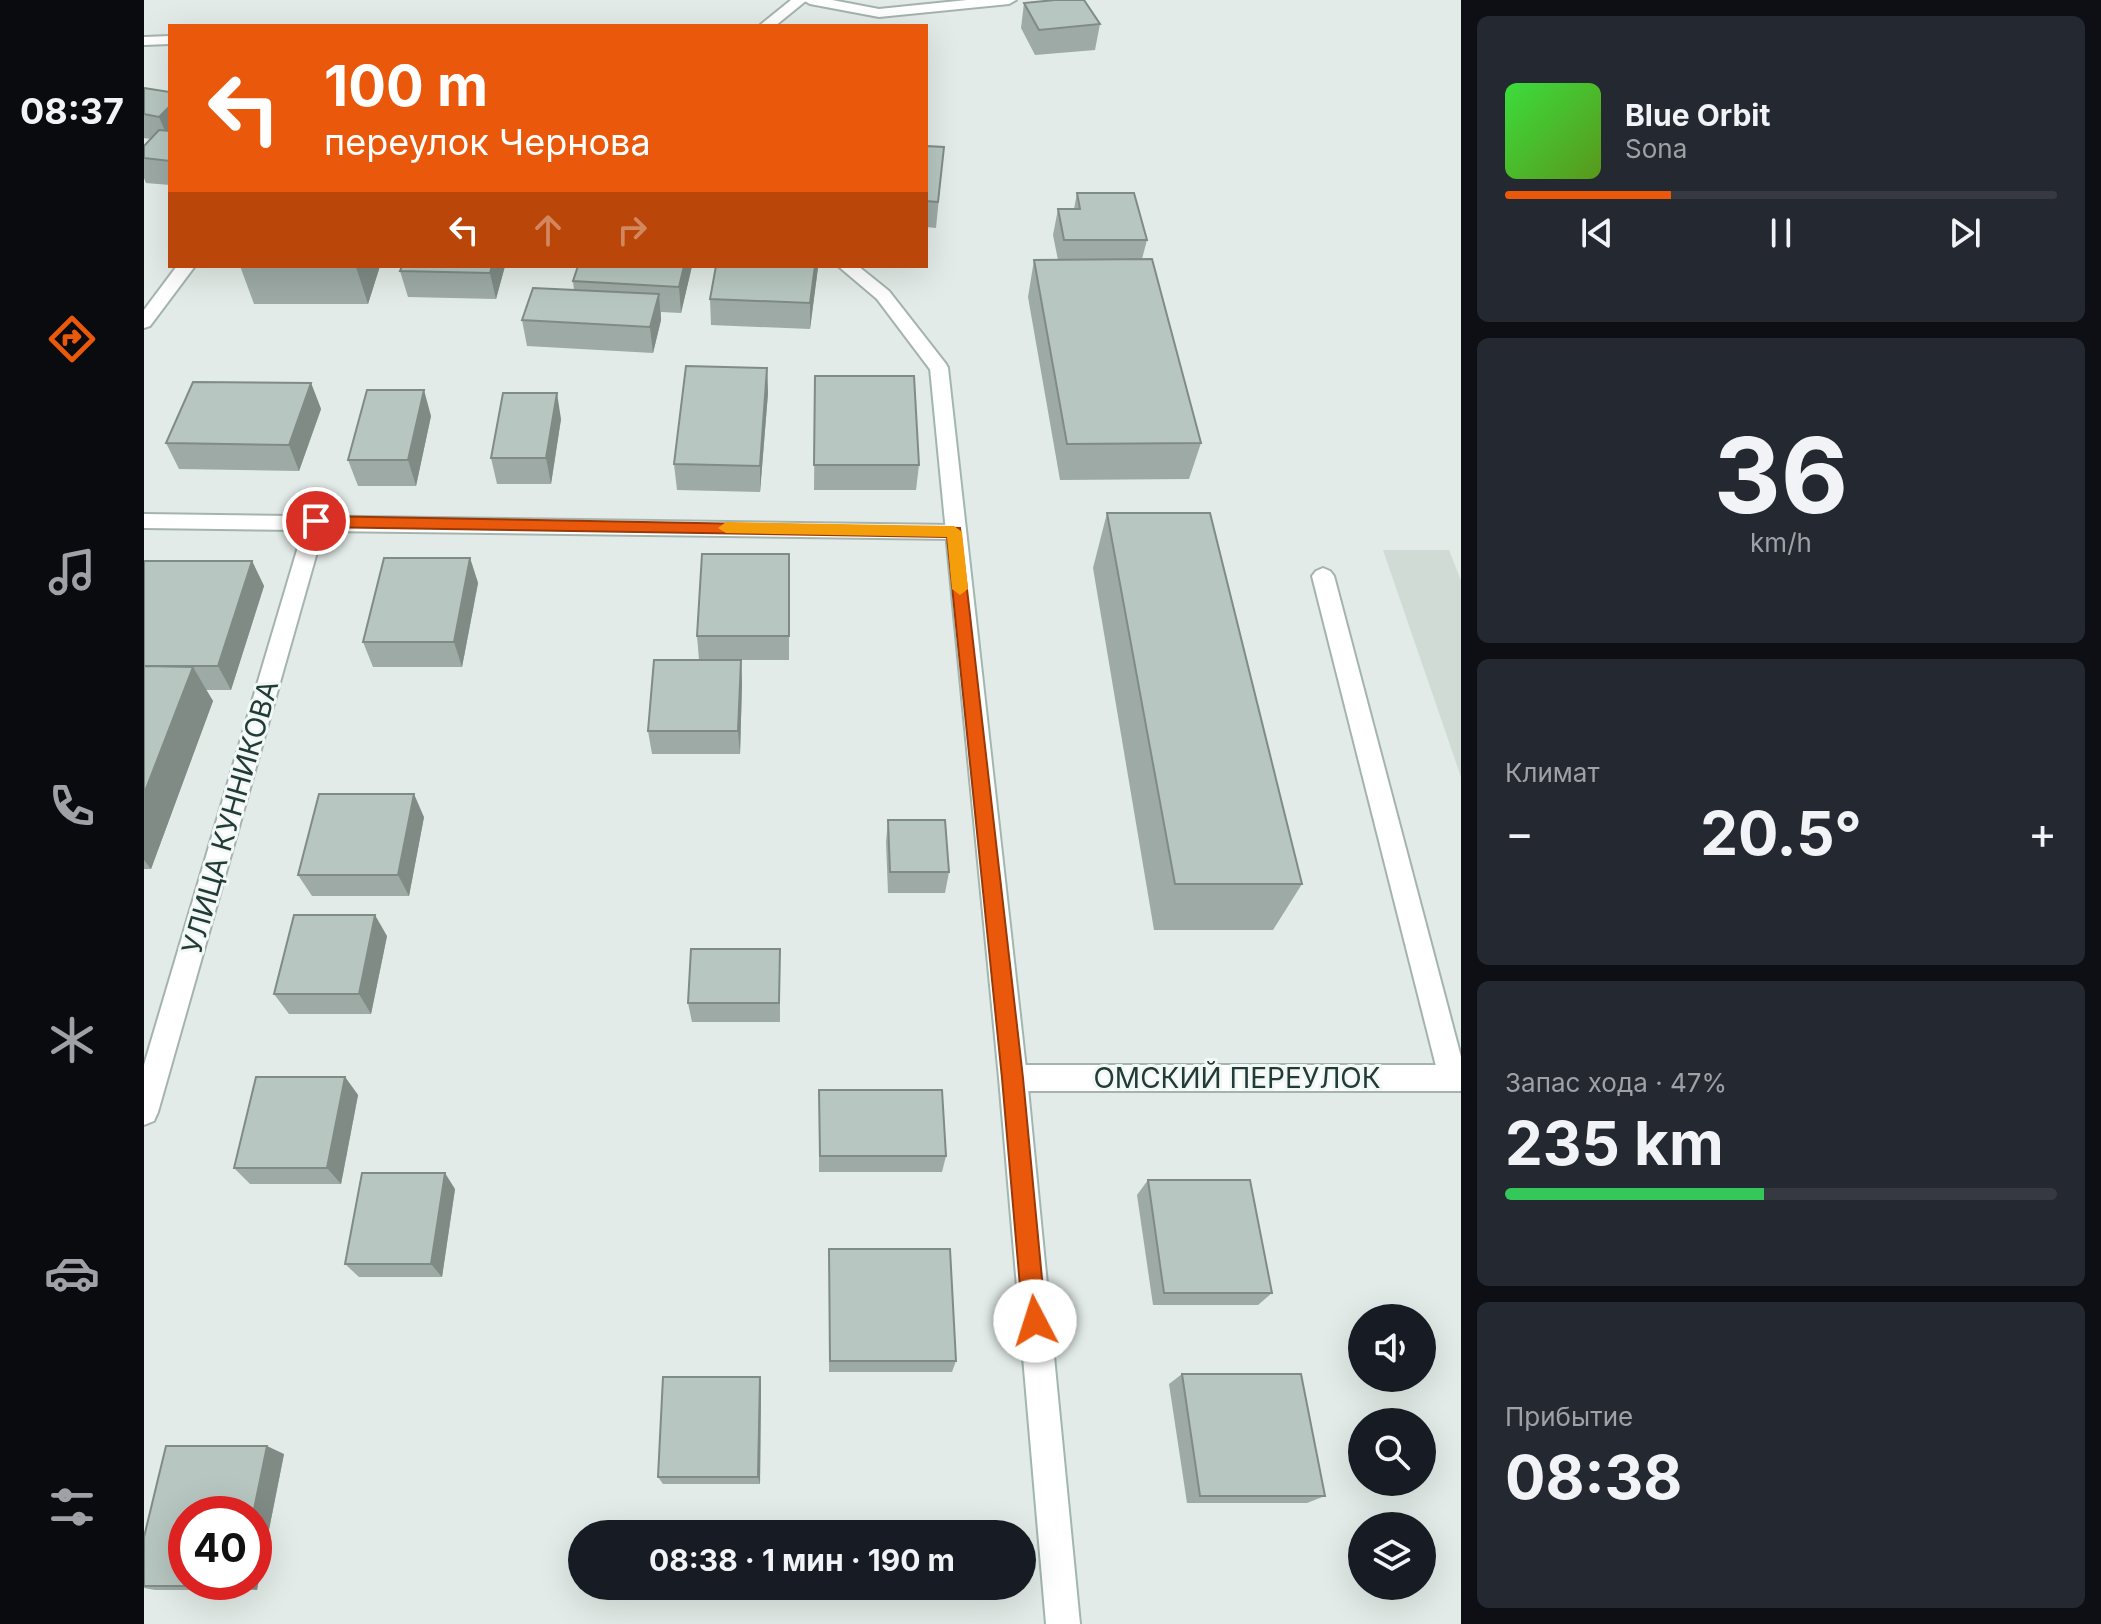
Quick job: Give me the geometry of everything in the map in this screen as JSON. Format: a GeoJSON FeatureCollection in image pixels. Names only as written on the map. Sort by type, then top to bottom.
{"type":"FeatureCollection","features":[{"type":"Feature","properties":{"kind":"street"},"geometry":{"type":"LineString","coordinates":[[769,24],[800,0]]}},
{"type":"Feature","properties":{"kind":"street"},"geometry":{"type":"LineString","coordinates":[[810,0],[879,13],[1009,0]]}},
{"type":"Feature","properties":{"kind":"street"},"geometry":{"type":"LineString","coordinates":[[144,41],[168,40]]}},
{"type":"Feature","properties":{"kind":"street"},"geometry":{"type":"LineString","coordinates":[[144,322],[184,268]]}},
{"type":"Feature","properties":{"kind":"street"},"geometry":{"type":"LineString","coordinates":[[849,268],[883,295],[939,368],[1013,1078],[1063,1624]]}},
{"type":"Feature","properties":{"kind":"street"},"geometry":{"type":"LineString","coordinates":[[144,521],[954,532]]}},
{"type":"Feature","properties":{"kind":"street","name":"УЛИЦА КУННИКОВА"},"geometry":{"type":"LineString","coordinates":[[144,1112],[316,521]]}},
{"type":"Feature","properties":{"kind":"street"},"geometry":{"type":"LineString","coordinates":[[1323,576],[1457,1078]]}},
{"type":"Feature","properties":{"kind":"street","name":"ОМСКИЙ ПЕРЕУЛОК"},"geometry":{"type":"LineString","coordinates":[[1013,1078],[1457,1078]]}},
{"type":"Feature","properties":{"kind":"shaded area"},"geometry":{"type":"Polygon","coordinates":[[[1383,550],[1449,550],[1461,581],[1461,777],[1383,550]]]}},
{"type":"Feature","properties":{"kind":"building"},"geometry":{"type":"Polygon","coordinates":[[[1084,0],[1100,24],[1039,30],[1024,3],[1084,0]]]}},
{"type":"Feature","properties":{"kind":"building"},"geometry":{"type":"Polygon","coordinates":[[[144,88],[168,92],[168,108],[159,117],[144,114],[144,88]]]}},
{"type":"Feature","properties":{"kind":"building"},"geometry":{"type":"Polygon","coordinates":[[[159,130],[168,131],[168,161],[144,158],[144,146],[159,130]]]}},
{"type":"Feature","properties":{"kind":"building"},"geometry":{"type":"Polygon","coordinates":[[[928,146],[944,147],[938,202],[928,201],[928,146]]]}},
{"type":"Feature","properties":{"kind":"building"},"geometry":{"type":"Polygon","coordinates":[[[1077,193],[1134,193],[1147,240],[1064,240],[1058,209],[1080,209],[1077,193]]]}},
{"type":"Feature","properties":{"kind":"building"},"geometry":{"type":"Polygon","coordinates":[[[1152,259],[1201,443],[1067,444],[1034,260],[1152,259]]]}},
{"type":"Feature","properties":{"kind":"building"},"geometry":{"type":"Polygon","coordinates":[[[401,268],[491,268],[490,273],[400,271],[401,268]]]}},
{"type":"Feature","properties":{"kind":"building"},"geometry":{"type":"Polygon","coordinates":[[[577,268],[684,268],[679,287],[573,281],[577,268]]]}},
{"type":"Feature","properties":{"kind":"building"},"geometry":{"type":"Polygon","coordinates":[[[716,268],[815,268],[810,303],[710,299],[716,268]]]}},
{"type":"Feature","properties":{"kind":"building"},"geometry":{"type":"Polygon","coordinates":[[[533,288],[659,294],[650,327],[522,320],[533,288]]]}},
{"type":"Feature","properties":{"kind":"building"},"geometry":{"type":"Polygon","coordinates":[[[686,366],[767,368],[760,466],[674,464],[686,366]]]}},
{"type":"Feature","properties":{"kind":"building"},"geometry":{"type":"Polygon","coordinates":[[[815,376],[914,376],[919,465],[814,465],[815,376]]]}},
{"type":"Feature","properties":{"kind":"building"},"geometry":{"type":"Polygon","coordinates":[[[193,382],[311,383],[289,445],[166,443],[193,382]]]}},
{"type":"Feature","properties":{"kind":"building"},"geometry":{"type":"Polygon","coordinates":[[[367,390],[424,390],[408,460],[348,460],[367,390]]]}},
{"type":"Feature","properties":{"kind":"building"},"geometry":{"type":"Polygon","coordinates":[[[503,393],[557,393],[546,458],[491,458],[503,393]]]}},
{"type":"Feature","properties":{"kind":"building"},"geometry":{"type":"Polygon","coordinates":[[[1107,513],[1210,513],[1302,884],[1175,884],[1107,513]]]}},
{"type":"Feature","properties":{"kind":"building"},"geometry":{"type":"Polygon","coordinates":[[[702,554],[789,554],[789,636],[697,636],[702,554]]]}},
{"type":"Feature","properties":{"kind":"building"},"geometry":{"type":"Polygon","coordinates":[[[384,558],[470,558],[454,642],[363,642],[384,558]]]}},
{"type":"Feature","properties":{"kind":"building"},"geometry":{"type":"Polygon","coordinates":[[[144,561],[252,561],[218,666],[144,666],[144,561]]]}},
{"type":"Feature","properties":{"kind":"building"},"geometry":{"type":"Polygon","coordinates":[[[654,660],[741,660],[738,731],[648,731],[654,660]]]}},
{"type":"Feature","properties":{"kind":"building"},"geometry":{"type":"Polygon","coordinates":[[[144,666],[193,667],[144,794],[144,666]]]}},
{"type":"Feature","properties":{"kind":"building"},"geometry":{"type":"Polygon","coordinates":[[[319,794],[414,794],[398,875],[298,875],[319,794]]]}},
{"type":"Feature","properties":{"kind":"building"},"geometry":{"type":"Polygon","coordinates":[[[888,820],[945,820],[949,872],[890,872],[888,820]]]}},
{"type":"Feature","properties":{"kind":"building"},"geometry":{"type":"Polygon","coordinates":[[[294,915],[375,915],[359,994],[274,994],[294,915]]]}},
{"type":"Feature","properties":{"kind":"building"},"geometry":{"type":"Polygon","coordinates":[[[691,949],[780,949],[779,1003],[688,1003],[691,949]]]}},
{"type":"Feature","properties":{"kind":"building"},"geometry":{"type":"Polygon","coordinates":[[[256,1077],[345,1077],[327,1168],[234,1168],[256,1077]]]}},
{"type":"Feature","properties":{"kind":"building"},"geometry":{"type":"Polygon","coordinates":[[[819,1090],[942,1090],[946,1156],[820,1156],[819,1090]]]}},
{"type":"Feature","properties":{"kind":"building"},"geometry":{"type":"Polygon","coordinates":[[[362,1173],[445,1173],[431,1264],[345,1264],[362,1173]]]}},
{"type":"Feature","properties":{"kind":"building"},"geometry":{"type":"Polygon","coordinates":[[[1148,1180],[1250,1180],[1272,1293],[1164,1293],[1148,1180]]]}},
{"type":"Feature","properties":{"kind":"building"},"geometry":{"type":"Polygon","coordinates":[[[829,1249],[950,1249],[956,1361],[830,1361],[829,1249]]]}},
{"type":"Feature","properties":{"kind":"building"},"geometry":{"type":"Polygon","coordinates":[[[1182,1374],[1301,1374],[1325,1496],[1200,1496],[1182,1374]]]}},
{"type":"Feature","properties":{"kind":"building"},"geometry":{"type":"Polygon","coordinates":[[[663,1377],[760,1377],[758,1477],[658,1477],[663,1377]]]}},
{"type":"Feature","properties":{"kind":"building"},"geometry":{"type":"Polygon","coordinates":[[[166,1446],[267,1446],[257,1496],[168,1496],[168,1586],[144,1586],[144,1537],[166,1446]]]}},
{"type":"Feature","properties":{"kind":"slow traffic"},"geometry":{"type":"LineString","coordinates":[[726,528],[954,532],[960,589]]}},
{"type":"Feature","properties":{"kind":"route"},"geometry":{"type":"LineString","coordinates":[[316,521],[954,532],[1013,1078],[1035,1321]]}}]}
